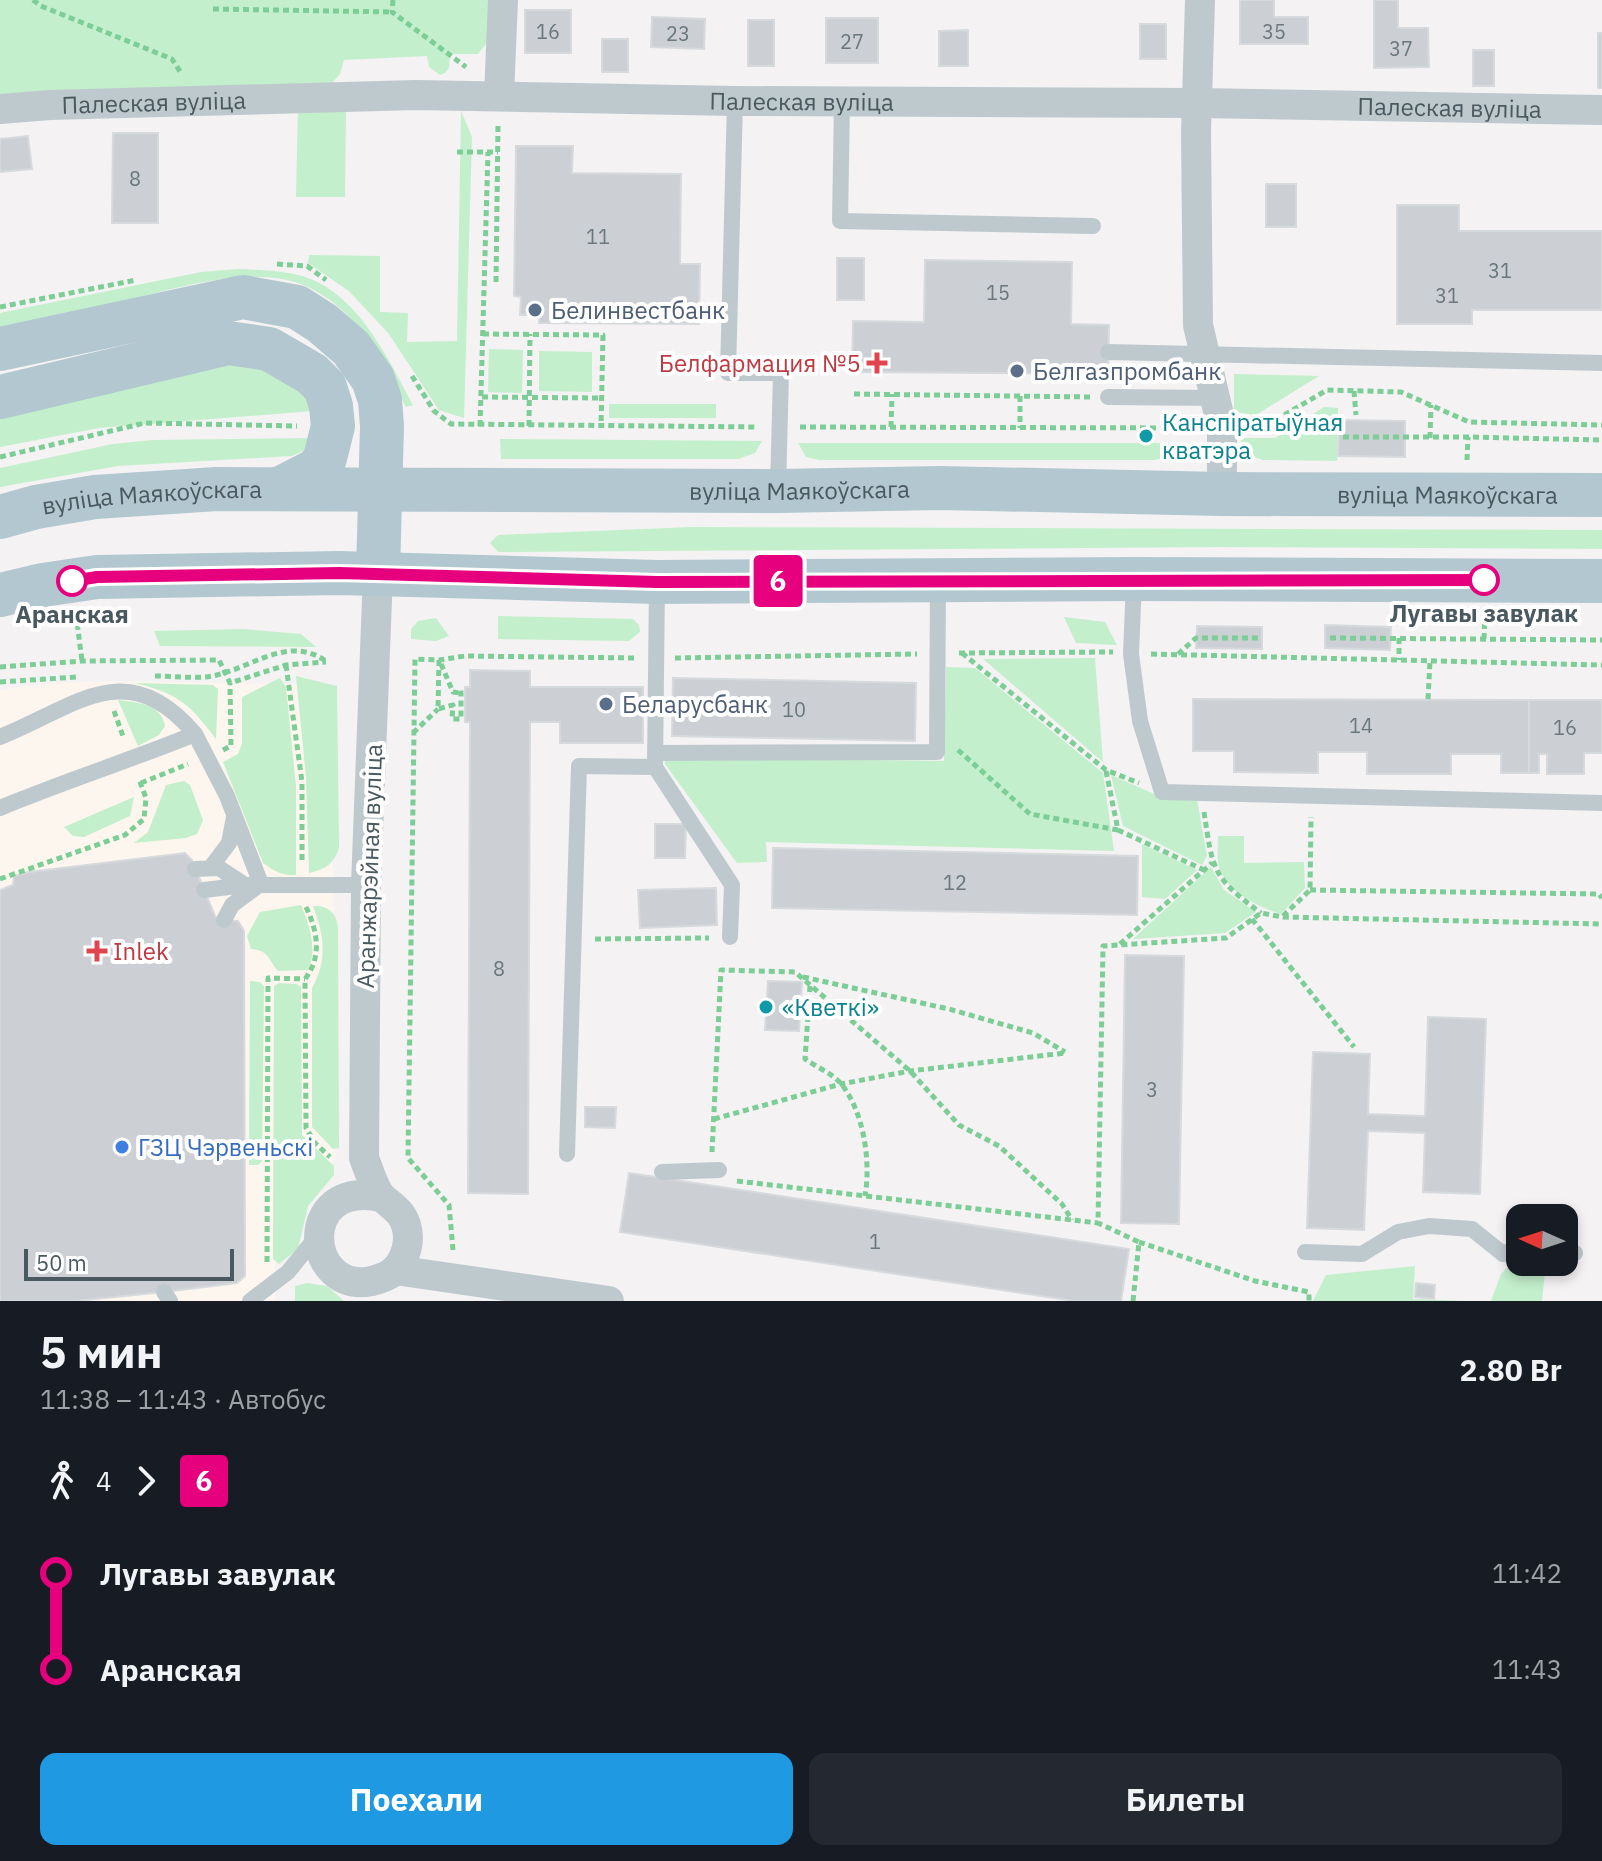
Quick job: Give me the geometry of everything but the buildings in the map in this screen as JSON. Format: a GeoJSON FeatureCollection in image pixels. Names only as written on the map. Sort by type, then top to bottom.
{"type":"FeatureCollection","features":[{"type":"Feature","properties":{"kind":"main road"},"geometry":{"type":"LineString","coordinates":[[0,349],[243,297],[297,307],[351,348],[373,379],[380,400],[378,573]]}},
{"type":"Feature","properties":{"kind":"main road"},"geometry":{"type":"LineString","coordinates":[[0,397],[228,343],[269,349],[312,374],[325,387],[333,426],[325,458],[318,469],[279,489]]}},
{"type":"Feature","properties":{"kind":"main road","name":"вуліца Маякоўскага"},"geometry":{"type":"LineString","coordinates":[[0,517],[95,497],[217,489],[778,491],[940,488],[1222,494],[1602,495]]}},
{"type":"Feature","properties":{"kind":"main road"},"geometry":{"type":"LineString","coordinates":[[0,595],[97,577],[378,573],[657,582],[1134,579],[1602,581]]}},
{"type":"Feature","properties":{"kind":"street"},"geometry":{"type":"LineString","coordinates":[[499,93],[503,0]]}},
{"type":"Feature","properties":{"kind":"street"},"geometry":{"type":"LineString","coordinates":[[1200,0],[1198,325],[1222,428],[1222,494]]}},
{"type":"Feature","properties":{"kind":"street","name":"Палеская вуліца"},"geometry":{"type":"LineString","coordinates":[[0,109],[499,93],[735,101],[1197,103],[1602,110]]}},
{"type":"Feature","properties":{"kind":"street","name":"Аранжарэйная вуліца"},"geometry":{"type":"LineString","coordinates":[[378,573],[366,885],[364,1158],[381,1197],[402,1214],[408,1240],[432,1275]]}},
{"type":"Feature","properties":{"kind":"street","name":"Аранжарэйная вуліца"},"geometry":{"type":"LineString","coordinates":[[318,1235],[322,1219],[332,1206],[345,1197],[364,1158]]}},
{"type":"Feature","properties":{"kind":"street"},"geometry":{"type":"LineString","coordinates":[[345,1197],[363,1193],[381,1197]]}},
{"type":"Feature","properties":{"kind":"street"},"geometry":{"type":"LineString","coordinates":[[318,1235],[320,1251],[341,1280],[383,1283],[432,1275],[609,1301]]}},
{"type":"Feature","properties":{"kind":"street"},"geometry":{"type":"LineString","coordinates":[[383,1283],[404,1256],[408,1240]]}},
{"type":"Feature","properties":{"kind":"lane"},"geometry":{"type":"LineString","coordinates":[[735,101],[728,373],[781,373],[778,491]]}},
{"type":"Feature","properties":{"kind":"lane"},"geometry":{"type":"LineString","coordinates":[[842,102],[840,221],[1093,226]]}},
{"type":"Feature","properties":{"kind":"lane"},"geometry":{"type":"LineString","coordinates":[[1108,352],[1602,363]]}},
{"type":"Feature","properties":{"kind":"lane"},"geometry":{"type":"LineString","coordinates":[[1108,397],[1215,398]]}},
{"type":"Feature","properties":{"kind":"lane"},"geometry":{"type":"LineString","coordinates":[[1134,579],[1131,654],[1140,721],[1162,792],[1602,803]]}},
{"type":"Feature","properties":{"kind":"lane"},"geometry":{"type":"LineString","coordinates":[[567,1154],[579,766],[655,760],[937,752],[938,580]]}},
{"type":"Feature","properties":{"kind":"lane"},"geometry":{"type":"LineString","coordinates":[[657,582],[655,760],[732,885],[726,938]]}},
{"type":"Feature","properties":{"kind":"lane"},"geometry":{"type":"LineString","coordinates":[[0,737],[98,693],[117,690],[140,693],[163,703],[195,734],[234,815],[253,885]]}},
{"type":"Feature","properties":{"kind":"lane"},"geometry":{"type":"LineString","coordinates":[[0,808],[195,734]]}},
{"type":"Feature","properties":{"kind":"lane"},"geometry":{"type":"LineString","coordinates":[[234,815],[229,843],[203,868],[219,868],[253,885]]}},
{"type":"Feature","properties":{"kind":"lane"},"geometry":{"type":"LineString","coordinates":[[204,890],[253,885],[366,885]]}},
{"type":"Feature","properties":{"kind":"lane"},"geometry":{"type":"LineString","coordinates":[[224,920],[232,905],[253,885]]}},
{"type":"Feature","properties":{"kind":"lane"},"geometry":{"type":"LineString","coordinates":[[662,1172],[718,1173]]}},
{"type":"Feature","properties":{"kind":"lane"},"geometry":{"type":"LineString","coordinates":[[1305,1252],[1362,1254],[1398,1232],[1429,1226],[1472,1229],[1503,1254],[1506,1253]]}},
{"type":"Feature","properties":{"kind":"lane"},"geometry":{"type":"LineString","coordinates":[[250,1301],[288,1272],[318,1235]]}},
{"type":"Feature","properties":{"kind":"lane"},"geometry":{"type":"LineString","coordinates":[[288,1272],[341,1280]]}},
{"type":"Feature","properties":{"kind":"path"},"geometry":{"type":"LineString","coordinates":[[33,0],[172,59],[198,101]]}},
{"type":"Feature","properties":{"kind":"path"},"geometry":{"type":"LineString","coordinates":[[392,12],[393,0]]}},
{"type":"Feature","properties":{"kind":"path"},"geometry":{"type":"LineString","coordinates":[[213,9],[392,12],[499,93],[496,282]]}},
{"type":"Feature","properties":{"kind":"path"},"geometry":{"type":"LineString","coordinates":[[457,152],[498,152]]}},
{"type":"Feature","properties":{"kind":"path"},"geometry":{"type":"LineString","coordinates":[[488,152],[480,426],[1260,429],[1327,390],[1401,392],[1469,422],[1602,425]]}},
{"type":"Feature","properties":{"kind":"path"},"geometry":{"type":"LineString","coordinates":[[486,260],[496,260]]}},
{"type":"Feature","properties":{"kind":"path"},"geometry":{"type":"LineString","coordinates":[[483,334],[603,335],[601,426]]}},
{"type":"Feature","properties":{"kind":"path"},"geometry":{"type":"LineString","coordinates":[[529,426],[530,334]]}},
{"type":"Feature","properties":{"kind":"path"},"geometry":{"type":"LineString","coordinates":[[1354,391],[1356,415]]}},
{"type":"Feature","properties":{"kind":"path"},"geometry":{"type":"LineString","coordinates":[[854,394],[1108,397]]}},
{"type":"Feature","properties":{"kind":"path"},"geometry":{"type":"LineString","coordinates":[[891,427],[892,394]]}},
{"type":"Feature","properties":{"kind":"path"},"geometry":{"type":"LineString","coordinates":[[1020,396],[1020,428]]}},
{"type":"Feature","properties":{"kind":"path"},"geometry":{"type":"LineString","coordinates":[[482,397],[602,398]]}},
{"type":"Feature","properties":{"kind":"path"},"geometry":{"type":"LineString","coordinates":[[1430,438],[1431,405]]}},
{"type":"Feature","properties":{"kind":"path"},"geometry":{"type":"LineString","coordinates":[[0,457],[145,423],[303,426]]}},
{"type":"Feature","properties":{"kind":"path"},"geometry":{"type":"LineString","coordinates":[[1343,437],[1602,440]]}},
{"type":"Feature","properties":{"kind":"path"},"geometry":{"type":"LineString","coordinates":[[72,581],[82,661]]}},
{"type":"Feature","properties":{"kind":"path"},"geometry":{"type":"LineString","coordinates":[[1177,655],[1196,638],[1259,638]]}},
{"type":"Feature","properties":{"kind":"path"},"geometry":{"type":"LineString","coordinates":[[1330,638],[1602,640]]}},
{"type":"Feature","properties":{"kind":"path"},"geometry":{"type":"LineString","coordinates":[[1399,638],[1399,660]]}},
{"type":"Feature","properties":{"kind":"path"},"geometry":{"type":"LineString","coordinates":[[453,1250],[449,1205],[408,1158],[415,659],[439,660],[465,656],[657,658],[1099,651],[1602,665]]}},
{"type":"Feature","properties":{"kind":"path"},"geometry":{"type":"LineString","coordinates":[[0,667],[82,661],[219,660],[224,671],[230,683],[286,665],[326,662],[313,652],[273,652],[224,671],[212,676],[150,676]]}},
{"type":"Feature","properties":{"kind":"path"},"geometry":{"type":"LineString","coordinates":[[962,653],[1106,770],[1162,792]]}},
{"type":"Feature","properties":{"kind":"path"},"geometry":{"type":"LineString","coordinates":[[412,734],[438,709],[453,705],[452,719],[461,719],[463,693],[453,692],[439,660]]}},
{"type":"Feature","properties":{"kind":"path"},"geometry":{"type":"LineString","coordinates":[[438,709],[439,660]]}},
{"type":"Feature","properties":{"kind":"path"},"geometry":{"type":"LineString","coordinates":[[1428,699],[1430,661]]}},
{"type":"Feature","properties":{"kind":"path"},"geometry":{"type":"LineString","coordinates":[[286,665],[302,782],[302,872]]}},
{"type":"Feature","properties":{"kind":"path"},"geometry":{"type":"LineString","coordinates":[[0,682],[89,676]]}},
{"type":"Feature","properties":{"kind":"path"},"geometry":{"type":"LineString","coordinates":[[969,759],[1030,814],[1118,830],[1204,870]]}},
{"type":"Feature","properties":{"kind":"path"},"geometry":{"type":"LineString","coordinates":[[1106,770],[1118,830]]}},
{"type":"Feature","properties":{"kind":"path"},"geometry":{"type":"LineString","coordinates":[[1201,793],[1212,863],[1228,889],[1261,913],[1283,917],[1602,924]]}},
{"type":"Feature","properties":{"kind":"path"},"geometry":{"type":"LineString","coordinates":[[1283,917],[1310,890],[1312,796]]}},
{"type":"Feature","properties":{"kind":"path"},"geometry":{"type":"LineString","coordinates":[[1119,945],[1212,863]]}},
{"type":"Feature","properties":{"kind":"path"},"geometry":{"type":"LineString","coordinates":[[1310,890],[1599,894],[1602,898]]}},
{"type":"Feature","properties":{"kind":"path"},"geometry":{"type":"LineString","coordinates":[[306,907],[316,930],[316,966],[305,979],[306,1128],[315,1143],[330,1157]]}},
{"type":"Feature","properties":{"kind":"path"},"geometry":{"type":"LineString","coordinates":[[1098,1223],[1103,946],[1226,938],[1261,913]]}},
{"type":"Feature","properties":{"kind":"path"},"geometry":{"type":"LineString","coordinates":[[1252,919],[1354,1047]]}},
{"type":"Feature","properties":{"kind":"path"},"geometry":{"type":"LineString","coordinates":[[573,939],[726,938]]}},
{"type":"Feature","properties":{"kind":"path"},"geometry":{"type":"LineString","coordinates":[[1072,1220],[1062,1204],[999,1146],[959,1125],[910,1071],[795,972],[721,970],[714,1119],[718,1173],[865,1196],[1072,1220],[1098,1223],[1139,1242],[1255,1281],[1309,1292],[1309,1301]]}},
{"type":"Feature","properties":{"kind":"path"},"geometry":{"type":"LineString","coordinates":[[714,1119],[841,1084],[910,1071],[1065,1053],[1033,1033],[949,1009],[799,976]]}},
{"type":"Feature","properties":{"kind":"path"},"geometry":{"type":"LineString","coordinates":[[267,1262],[268,978],[305,979]]}},
{"type":"Feature","properties":{"kind":"path"},"geometry":{"type":"LineString","coordinates":[[810,986],[805,1059],[841,1084],[862,1126],[868,1172],[865,1196]]}},
{"type":"Feature","properties":{"kind":"path"},"geometry":{"type":"LineString","coordinates":[[1133,1301],[1139,1242]]}},
{"type":"Feature","properties":{"kind":"shaded area"},"geometry":{"type":"Polygon","coordinates":[[[111,681],[331,685],[336,1158],[285,1206],[275,1250],[275,1301],[0,1301],[0,690],[50,683],[111,681]]]}},
{"type":"Feature","properties":{"kind":"green space"},"geometry":{"type":"Polygon","coordinates":[[[0,0],[491,0],[489,40],[478,54],[450,54],[449,68],[440,75],[429,67],[427,56],[344,60],[340,74],[332,83],[0,98],[0,0]]]}},
{"type":"Feature","properties":{"kind":"green space"},"geometry":{"type":"Polygon","coordinates":[[[298,106],[346,110],[345,197],[296,197],[298,106]]]}},
{"type":"Feature","properties":{"kind":"green space"},"geometry":{"type":"Polygon","coordinates":[[[461,111],[472,137],[464,418],[439,410],[389,334],[349,291],[308,263],[309,255],[380,256],[380,312],[408,313],[407,342],[457,341],[461,111]]]}},
{"type":"Feature","properties":{"kind":"green space"},"geometry":{"type":"Polygon","coordinates":[[[238,269],[305,277],[341,298],[370,330],[413,405],[406,407],[357,325],[329,299],[291,281],[268,277],[219,280],[0,329],[0,313],[201,272],[238,269]]]}},
{"type":"Feature","properties":{"kind":"green space"},"geometry":{"type":"Polygon","coordinates":[[[489,349],[523,350],[522,393],[488,392],[489,349]]]}},
{"type":"Feature","properties":{"kind":"green space"},"geometry":{"type":"Polygon","coordinates":[[[539,351],[592,352],[592,392],[539,391],[539,351]]]}},
{"type":"Feature","properties":{"kind":"green space"},"geometry":{"type":"Polygon","coordinates":[[[231,365],[280,374],[298,387],[313,411],[99,428],[0,447],[0,417],[231,365]]]}},
{"type":"Feature","properties":{"kind":"green space"},"geometry":{"type":"Polygon","coordinates":[[[1234,374],[1319,376],[1256,415],[1234,412],[1234,374]]]}},
{"type":"Feature","properties":{"kind":"green space"},"geometry":{"type":"Polygon","coordinates":[[[609,404],[716,404],[716,418],[609,418],[609,404]]]}},
{"type":"Feature","properties":{"kind":"green space"},"geometry":{"type":"Polygon","coordinates":[[[1324,407],[1338,408],[1337,461],[1263,460],[1252,456],[1239,438],[1275,438],[1324,407]]]}},
{"type":"Feature","properties":{"kind":"green space"},"geometry":{"type":"Polygon","coordinates":[[[314,438],[305,450],[292,456],[118,466],[0,487],[0,468],[113,444],[152,440],[314,438]]]}},
{"type":"Feature","properties":{"kind":"green space"},"geometry":{"type":"Polygon","coordinates":[[[500,439],[762,441],[755,453],[738,459],[501,459],[500,439]]]}},
{"type":"Feature","properties":{"kind":"green space"},"geometry":{"type":"Polygon","coordinates":[[[798,443],[1200,443],[1177,456],[1153,460],[819,460],[806,457],[798,443]]]}},
{"type":"Feature","properties":{"kind":"green space"},"geometry":{"type":"Polygon","coordinates":[[[693,527],[1602,530],[1602,549],[1223,547],[498,552],[490,543],[498,535],[693,527]]]}},
{"type":"Feature","properties":{"kind":"green space"},"geometry":{"type":"Polygon","coordinates":[[[498,616],[633,619],[639,625],[640,632],[629,641],[498,639],[498,616]]]}},
{"type":"Feature","properties":{"kind":"green space"},"geometry":{"type":"Polygon","coordinates":[[[1064,617],[1105,622],[1117,645],[1076,643],[1064,617]]]}},
{"type":"Feature","properties":{"kind":"green space"},"geometry":{"type":"Polygon","coordinates":[[[436,618],[449,636],[436,641],[411,639],[411,629],[418,621],[436,618]]]}},
{"type":"Feature","properties":{"kind":"green space"},"geometry":{"type":"Polygon","coordinates":[[[243,629],[301,634],[316,647],[160,646],[154,631],[243,629]]]}},
{"type":"Feature","properties":{"kind":"green space"},"geometry":{"type":"Polygon","coordinates":[[[1095,658],[1103,762],[983,659],[1095,658]]]}},
{"type":"Feature","properties":{"kind":"green space"},"geometry":{"type":"Polygon","coordinates":[[[946,667],[975,668],[1103,773],[1114,851],[766,842],[767,862],[737,863],[665,764],[665,757],[944,761],[946,667]]]}},
{"type":"Feature","properties":{"kind":"green space"},"geometry":{"type":"Polygon","coordinates":[[[296,676],[337,686],[339,848],[328,865],[309,873],[306,777],[296,676]]]}},
{"type":"Feature","properties":{"kind":"green space"},"geometry":{"type":"Polygon","coordinates":[[[280,678],[286,687],[296,786],[296,875],[286,875],[263,863],[223,762],[238,754],[242,744],[242,697],[280,678]]]}},
{"type":"Feature","properties":{"kind":"green space"},"geometry":{"type":"Polygon","coordinates":[[[135,683],[213,685],[218,689],[216,739],[182,702],[162,691],[135,683]]]}},
{"type":"Feature","properties":{"kind":"green space"},"geometry":{"type":"Polygon","coordinates":[[[118,700],[154,708],[163,718],[165,726],[159,735],[138,746],[118,700]]]}},
{"type":"Feature","properties":{"kind":"green space"},"geometry":{"type":"Polygon","coordinates":[[[1111,775],[1161,797],[1197,799],[1207,856],[1202,865],[1123,826],[1111,775]]]}},
{"type":"Feature","properties":{"kind":"green space"},"geometry":{"type":"Polygon","coordinates":[[[184,781],[190,785],[203,820],[197,834],[186,838],[134,843],[148,832],[166,785],[184,781]]]}},
{"type":"Feature","properties":{"kind":"green space"},"geometry":{"type":"Polygon","coordinates":[[[134,797],[130,816],[84,837],[73,836],[64,827],[134,797]]]}},
{"type":"Feature","properties":{"kind":"green space"},"geometry":{"type":"Polygon","coordinates":[[[1218,836],[1244,836],[1244,863],[1304,862],[1305,888],[1281,914],[1252,902],[1234,889],[1221,872],[1218,836]]]}},
{"type":"Feature","properties":{"kind":"green space"},"geometry":{"type":"Polygon","coordinates":[[[1142,844],[1197,870],[1165,899],[1142,897],[1142,844]]]}},
{"type":"Feature","properties":{"kind":"green space"},"geometry":{"type":"Polygon","coordinates":[[[1211,867],[1224,890],[1256,912],[1225,933],[1133,939],[1211,867]]]}},
{"type":"Feature","properties":{"kind":"green space"},"geometry":{"type":"Polygon","coordinates":[[[301,905],[311,937],[311,962],[308,970],[278,971],[264,953],[251,949],[247,936],[260,912],[301,905]]]}},
{"type":"Feature","properties":{"kind":"green space"},"geometry":{"type":"Polygon","coordinates":[[[313,906],[331,911],[338,928],[339,1148],[333,1149],[312,1127],[312,988],[323,947],[313,906]]]}},
{"type":"Feature","properties":{"kind":"green space"},"geometry":{"type":"Polygon","coordinates":[[[250,981],[260,982],[264,986],[262,1161],[258,1165],[249,1165],[250,981]]]}},
{"type":"Feature","properties":{"kind":"green space"},"geometry":{"type":"Polygon","coordinates":[[[279,983],[301,987],[302,1135],[334,1166],[334,1175],[308,1206],[298,1249],[279,1264],[273,1259],[274,986],[279,983]]]}},
{"type":"Feature","properties":{"kind":"green space"},"geometry":{"type":"Polygon","coordinates":[[[1415,1266],[1413,1299],[1467,1301],[1313,1301],[1326,1275],[1415,1266]]]}},
{"type":"Feature","properties":{"kind":"green space"},"geometry":{"type":"Polygon","coordinates":[[[1506,1269],[1506,1276],[1545,1276],[1542,1301],[1491,1301],[1506,1269]]]}},
{"type":"Feature","properties":{"kind":"green space"},"geometry":{"type":"Polygon","coordinates":[[[307,1283],[327,1286],[344,1301],[295,1301],[295,1286],[307,1283]]]}},
{"type":"Feature","properties":{"kind":"bus line","name":"6"},"geometry":{"type":"LineString","coordinates":[[72,581],[97,577],[339,573],[657,582],[1484,580]]}},
{"type":"Feature","properties":{"kind":"place","name":"Белинвестбанк"},"geometry":{"type":"Point","coordinates":[535,310]}},
{"type":"Feature","properties":{"kind":"place","name":"Белфармация №5"},"geometry":{"type":"Point","coordinates":[877,363]}},
{"type":"Feature","properties":{"kind":"place","name":"Белгазпромбанк"},"geometry":{"type":"Point","coordinates":[1017,371]}},
{"type":"Feature","properties":{"kind":"place","name":"Канспіратыўная кватэра"},"geometry":{"type":"Point","coordinates":[1146,436]}},
{"type":"Feature","properties":{"kind":"place","name":"Лугавы завулак"},"geometry":{"type":"Point","coordinates":[1484,580]}},
{"type":"Feature","properties":{"kind":"place","name":"Аранская"},"geometry":{"type":"Point","coordinates":[72,581]}},
{"type":"Feature","properties":{"kind":"place","name":"Беларусбанк"},"geometry":{"type":"Point","coordinates":[606,704]}},
{"type":"Feature","properties":{"kind":"place","name":"Inlek"},"geometry":{"type":"Point","coordinates":[97,951]}},
{"type":"Feature","properties":{"kind":"place","name":"«Кветкі»"},"geometry":{"type":"Point","coordinates":[766,1007]}},
{"type":"Feature","properties":{"kind":"place","name":"ГЗЦ Чэрвеньскі"},"geometry":{"type":"Point","coordinates":[122,1147]}}]}
